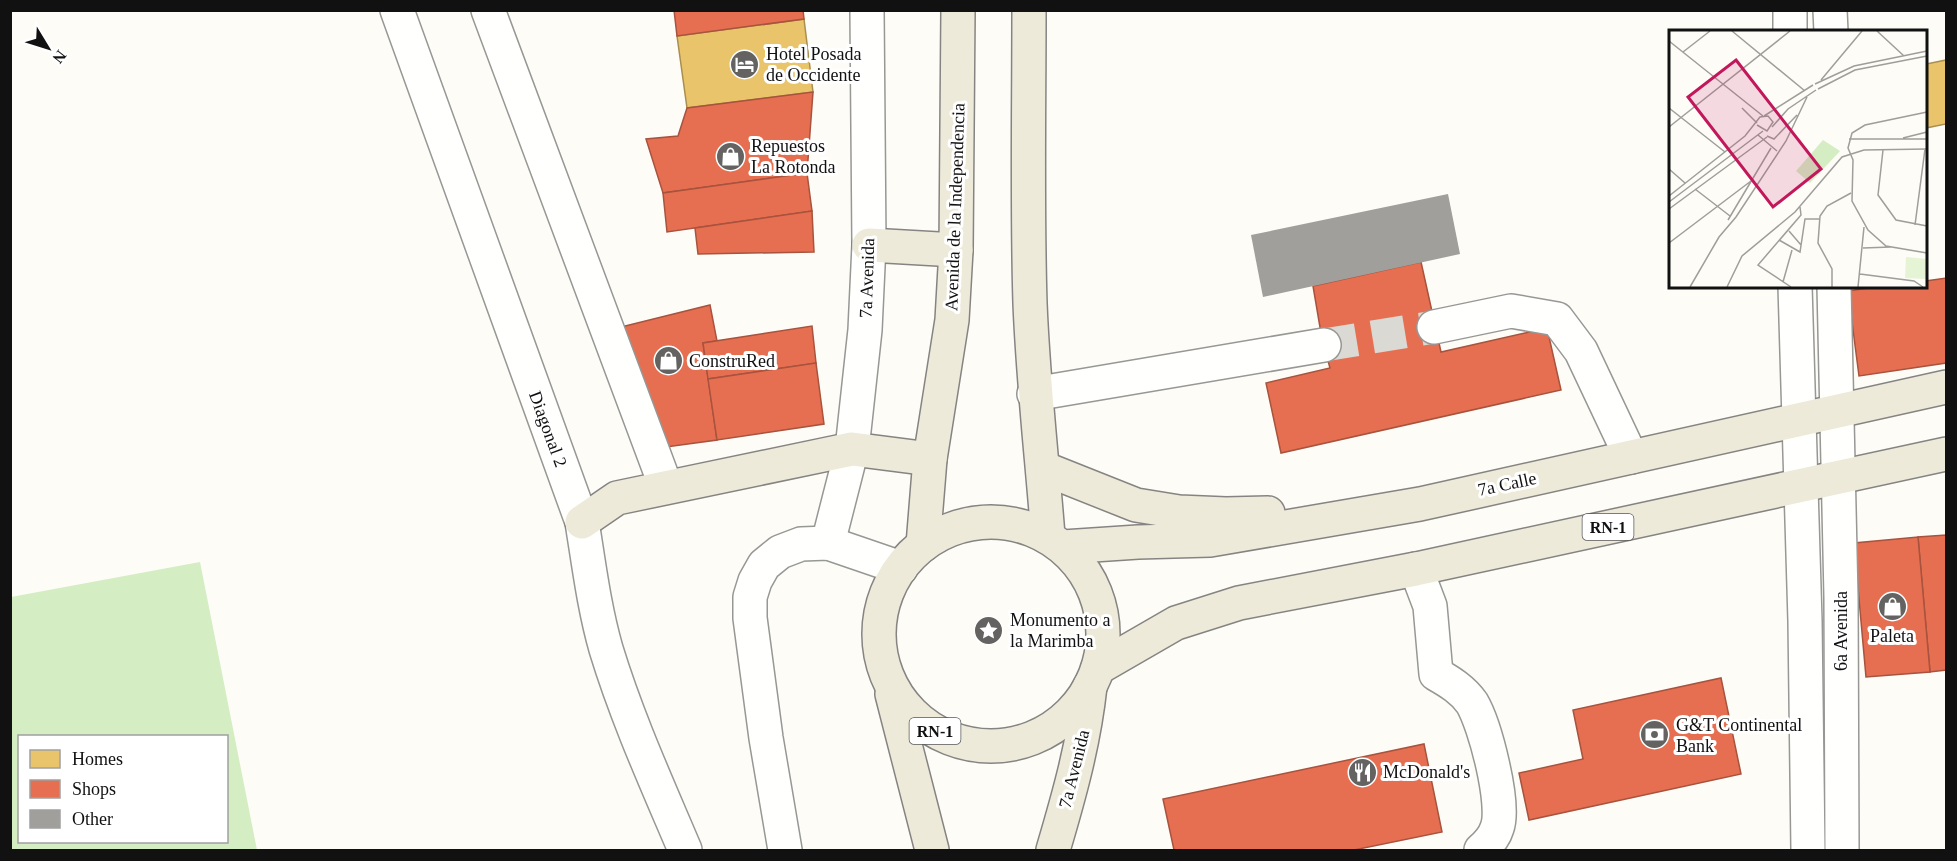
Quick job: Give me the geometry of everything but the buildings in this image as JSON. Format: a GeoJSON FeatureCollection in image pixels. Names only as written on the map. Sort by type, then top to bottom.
{"type":"FeatureCollection","features":[{"type":"Feature","properties":{"kind":"main road","name":"Avenida de la Independencia"},"geometry":{"type":"LineString","coordinates":[[912,557],[952,320],[956,250],[958,10]]}},
{"type":"Feature","properties":{"kind":"main road"},"geometry":{"type":"LineString","coordinates":[[1029,10],[1030,300],[1034,394],[1055,541]]}},
{"type":"Feature","properties":{"kind":"main road"},"geometry":{"type":"LineString","coordinates":[[869,245],[956,250]]}},
{"type":"Feature","properties":{"kind":"main road","name":"7a Calle"},"geometry":{"type":"LineString","coordinates":[[1055,541],[1210,540],[1420,504],[1947,387]]}},
{"type":"Feature","properties":{"kind":"main road"},"geometry":{"type":"LineString","coordinates":[[582,522],[617,498],[852,449],[930,459]]}},
{"type":"Feature","properties":{"kind":"main road","name":"RN-1"},"geometry":{"type":"LineString","coordinates":[[1094,677],[1125,651],[1176,623],[1239,603],[1416,569],[1947,454]]}},
{"type":"Feature","properties":{"kind":"main road"},"geometry":{"type":"LineString","coordinates":[[1043,468],[1136,505],[1179,512],[1226,514],[1374,511]]}},
{"type":"Feature","properties":{"kind":"main road","name":"RN-1"},"geometry":{"type":"LineString","coordinates":[[888,678],[901,700],[918,719],[938,733],[962,742],[986,746],[1011,744],[1035,737],[1058,724],[1076,708],[1094,677],[1104,631],[1102,612],[1088,576],[1076,560],[1055,541],[1030,528],[1011,523],[980,522],[950,530],[912,557],[886,596],[881,612],[880,646],[888,678],[932,850]]}},
{"type":"Feature","properties":{"kind":"main road","name":"7a Avenida"},"geometry":{"type":"LineString","coordinates":[[1053,850],[1078,762],[1094,677]]}},
{"type":"Feature","properties":{"kind":"street","name":"Diagonal 2"},"geometry":{"type":"LineString","coordinates":[[397,10],[582,522],[592,590],[606,647],[627,711],[685,850]]}},
{"type":"Feature","properties":{"kind":"street"},"geometry":{"type":"LineString","coordinates":[[488,10],[666,487]]}},
{"type":"Feature","properties":{"kind":"street","name":"7a Avenida"},"geometry":{"type":"LineString","coordinates":[[828,543],[852,449],[865,330],[869,245],[867,10]]}},
{"type":"Feature","properties":{"kind":"street"},"geometry":{"type":"LineString","coordinates":[[1790,10],[1790,30]]}},
{"type":"Feature","properties":{"kind":"street"},"geometry":{"type":"LineString","coordinates":[[1830,10],[1831,30]]}},
{"type":"Feature","properties":{"kind":"street","name":"6a Avenida"},"geometry":{"type":"LineString","coordinates":[[1795,288],[1808,850]]}},
{"type":"Feature","properties":{"kind":"street","name":"6a Avenida"},"geometry":{"type":"LineString","coordinates":[[1834,288],[1839,477],[1842,850]]}},
{"type":"Feature","properties":{"kind":"street"},"geometry":{"type":"LineString","coordinates":[[1434,327],[1511,311],[1557,319],[1581,351],[1631,457]]}},
{"type":"Feature","properties":{"kind":"street"},"geometry":{"type":"LineString","coordinates":[[1034,394],[1324,345]]}},
{"type":"Feature","properties":{"kind":"street"},"geometry":{"type":"LineString","coordinates":[[785,850],[766,738],[750,618],[750,597],[755,581],[764,565],[780,552],[801,544],[828,543],[912,557]]}},
{"type":"Feature","properties":{"kind":"street"},"geometry":{"type":"LineString","coordinates":[[1416,569],[1430,606],[1436,674],[1456,686],[1471,703],[1491,752],[1499,814],[1498,827],[1490,842],[1481,850]]}},
{"type":"Feature","properties":{"kind":"green space"},"geometry":{"type":"Polygon","coordinates":[[[200,562],[257,850],[11,850],[11,597],[200,562]]]}},
{"type":"Feature","properties":{"kind":"tunnel"},"geometry":{"type":"LineString","coordinates":[[1324,345],[1434,327]]}},
{"type":"Feature","properties":{"kind":"place","name":"Hotel Posada de Occidente"},"geometry":{"type":"Point","coordinates":[745,64]}},
{"type":"Feature","properties":{"kind":"place","name":"Repuestos La Rotonda"},"geometry":{"type":"Point","coordinates":[730,156]}},
{"type":"Feature","properties":{"kind":"place","name":"ConstruRed"},"geometry":{"type":"Point","coordinates":[668,361]}},
{"type":"Feature","properties":{"kind":"place","name":"Paleta"},"geometry":{"type":"Point","coordinates":[1892,607]}},
{"type":"Feature","properties":{"kind":"place","name":"Monumento a la Marimba"},"geometry":{"type":"Point","coordinates":[989,630]}},
{"type":"Feature","properties":{"kind":"place","name":"G&T Continental Bank"},"geometry":{"type":"Point","coordinates":[1655,735]}},
{"type":"Feature","properties":{"kind":"place","name":"McDonald's"},"geometry":{"type":"Point","coordinates":[1362,772]}}]}
